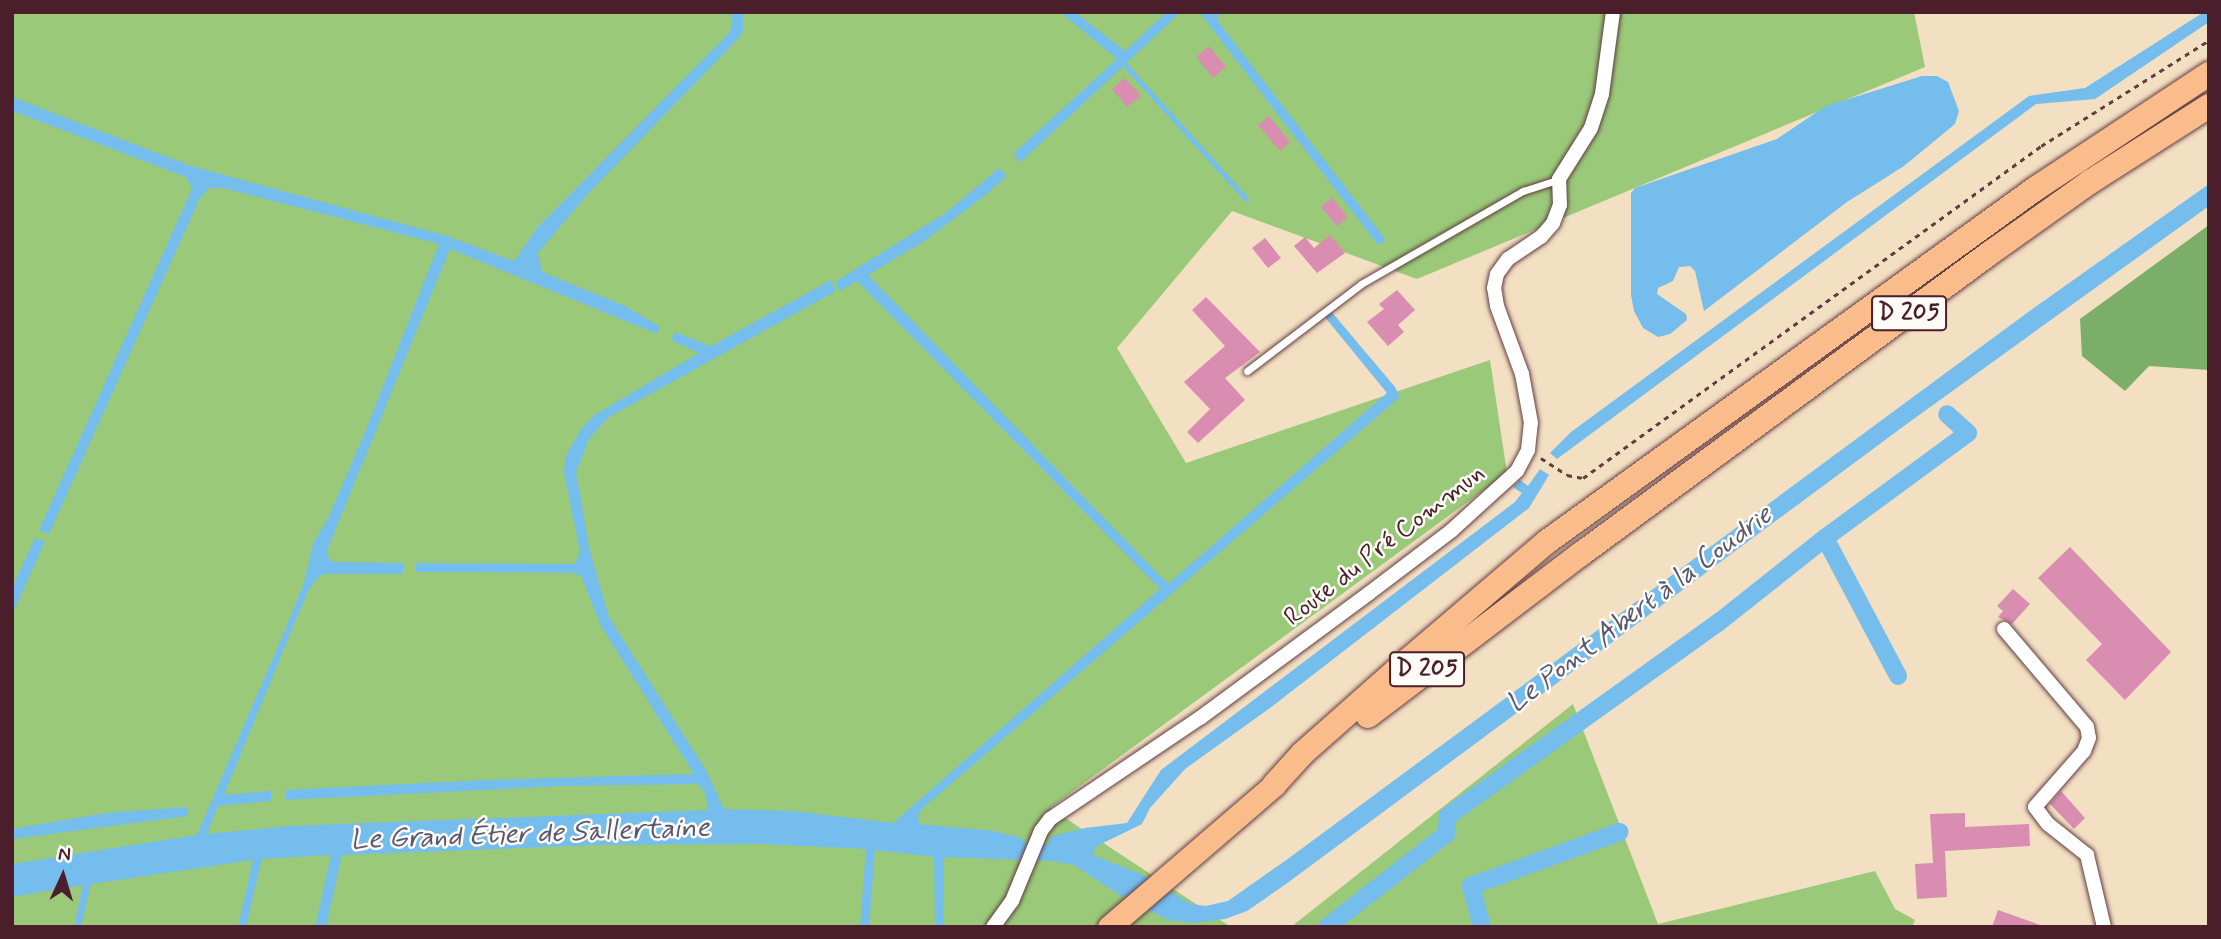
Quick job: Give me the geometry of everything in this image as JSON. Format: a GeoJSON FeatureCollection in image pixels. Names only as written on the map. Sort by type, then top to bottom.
{"type":"FeatureCollection","features":[{"type":"Feature","properties":{"kind":"highway","name":"D 205"},"geometry":{"type":"LineString","coordinates":[[1274,785],[1303,753],[1548,541],[2035,189],[2209,74]]}},
{"type":"Feature","properties":{"kind":"highway","name":"D 205"},"geometry":{"type":"LineString","coordinates":[[1274,785],[1311,762],[1423,672],[1979,261],[2090,182],[2209,106]]}},
{"type":"Feature","properties":{"kind":"main road","name":"D 205"},"geometry":{"type":"LineString","coordinates":[[1109,927],[1274,785]]}},
{"type":"Feature","properties":{"kind":"street"},"geometry":{"type":"LineString","coordinates":[[1528,450],[1531,435],[1528,404],[1494,288],[1496,274],[1508,259],[1541,237],[1553,222],[1560,205],[1559,179],[1595,117],[1602,94],[1613,12]]}},
{"type":"Feature","properties":{"kind":"street","name":"Route du Pré Commun"},"geometry":{"type":"LineString","coordinates":[[993,927],[1012,901],[1041,831],[1064,808],[1200,718],[1451,531],[1517,471],[1528,450]]}},
{"type":"Feature","properties":{"kind":"street"},"geometry":{"type":"LineString","coordinates":[[2004,629],[2087,727],[2089,738],[2084,751],[2035,807],[2048,824],[2087,855],[2104,927]]}},
{"type":"Feature","properties":{"kind":"lane"},"geometry":{"type":"LineString","coordinates":[[1247,371],[1361,284],[1523,191],[1559,179]]}},
{"type":"Feature","properties":{"kind":"path"},"geometry":{"type":"LineString","coordinates":[[1528,450],[1567,475],[1583,478],[2041,146],[2209,40]]}},
{"type":"Feature","properties":{"kind":"green space"},"geometry":{"type":"Polygon","coordinates":[[[12,12],[1914,12],[1925,67],[1417,279],[1232,211],[1117,348],[1186,463],[1490,360],[1507,473],[1050,808],[1231,927],[12,927],[12,12]]]}},
{"type":"Feature","properties":{"kind":"green space"},"geometry":{"type":"Polygon","coordinates":[[[2209,225],[2209,370],[2149,366],[2125,391],[2082,356],[2080,319],[2209,225]]]}},
{"type":"Feature","properties":{"kind":"green space"},"geometry":{"type":"Polygon","coordinates":[[[1573,704],[1658,924],[1875,871],[1895,909],[1915,920],[1912,927],[1291,927],[1573,704]]]}},
{"type":"Feature","properties":{"kind":"water"},"geometry":{"type":"Polygon","coordinates":[[[731,12],[743,12],[743,31],[739,38],[587,195],[538,253],[542,272],[625,306],[660,327],[657,334],[450,249],[328,548],[328,556],[333,562],[403,563],[403,574],[323,574],[315,581],[308,591],[224,795],[271,791],[271,801],[218,806],[207,834],[289,826],[708,810],[705,792],[698,784],[562,786],[286,800],[285,790],[486,780],[694,774],[601,626],[581,576],[573,573],[415,572],[416,563],[575,564],[580,552],[564,472],[565,457],[582,428],[593,416],[699,353],[671,340],[675,332],[710,346],[831,280],[836,291],[609,417],[589,439],[576,472],[589,547],[609,617],[707,772],[724,809],[793,811],[893,823],[1160,589],[857,281],[840,291],[836,285],[835,282],[947,212],[999,168],[1007,176],[983,197],[923,242],[868,275],[1168,584],[1387,393],[1324,316],[1330,310],[1395,387],[1400,397],[922,809],[918,815],[919,824],[993,831],[1018,837],[1029,844],[1048,844],[1052,836],[1085,828],[1127,823],[1161,770],[1515,502],[1522,493],[1513,487],[1520,480],[1528,486],[1540,469],[1549,475],[1529,508],[1270,708],[1185,769],[1150,808],[1142,824],[1097,846],[1092,855],[1141,874],[1191,904],[1206,906],[1228,901],[1285,861],[2031,310],[2209,184],[2209,206],[1908,423],[1286,884],[1247,911],[1225,919],[1194,923],[1168,920],[1118,894],[1074,865],[1050,861],[944,857],[943,927],[935,927],[934,857],[875,850],[869,927],[860,927],[866,849],[761,844],[597,845],[342,855],[326,927],[315,927],[331,855],[262,859],[246,927],[238,927],[253,860],[91,884],[81,927],[74,927],[83,885],[12,897],[12,864],[197,835],[285,630],[304,583],[313,544],[329,516],[363,437],[439,244],[223,188],[209,188],[200,198],[49,534],[39,530],[192,189],[186,177],[12,111],[12,97],[191,166],[447,236],[514,261],[537,228],[728,34],[732,26],[731,12]]]}},
{"type":"Feature","properties":{"kind":"water"},"geometry":{"type":"Polygon","coordinates":[[[1060,12],[1075,12],[1125,51],[1167,12],[1181,12],[1021,162],[1013,154],[1117,59],[1060,12]]]}},
{"type":"Feature","properties":{"kind":"water"},"geometry":{"type":"Polygon","coordinates":[[[1199,12],[1221,12],[1217,19],[1223,28],[1386,240],[1378,245],[1199,12]]]}},
{"type":"Feature","properties":{"kind":"water"},"geometry":{"type":"Polygon","coordinates":[[[2204,12],[2209,12],[2209,22],[2095,99],[2036,104],[1557,459],[1550,453],[1571,432],[2029,96],[2085,88],[2204,12]]]}},
{"type":"Feature","properties":{"kind":"water"},"geometry":{"type":"Polygon","coordinates":[[[1922,76],[1937,76],[1948,82],[1959,111],[1955,124],[1904,166],[1847,202],[1704,311],[1695,271],[1690,266],[1679,267],[1673,281],[1658,288],[1657,294],[1686,314],[1687,320],[1670,334],[1658,337],[1643,328],[1634,311],[1631,295],[1631,193],[1635,188],[1777,139],[1826,106],[1922,76]]]}},
{"type":"Feature","properties":{"kind":"water"},"geometry":{"type":"Polygon","coordinates":[[[35,538],[45,542],[12,615],[12,588],[35,538]]]}},
{"type":"Feature","properties":{"kind":"water"},"geometry":{"type":"Polygon","coordinates":[[[188,807],[188,816],[12,839],[12,829],[106,813],[188,807]]]}},
{"type":"Feature","properties":{"kind":"building"},"geometry":{"type":"Polygon","coordinates":[[[1209,46],[1226,67],[1213,78],[1196,57],[1209,46]]]}},
{"type":"Feature","properties":{"kind":"building"},"geometry":{"type":"Polygon","coordinates":[[[1125,78],[1141,96],[1127,107],[1112,89],[1125,78]]]}},
{"type":"Feature","properties":{"kind":"building"},"geometry":{"type":"Polygon","coordinates":[[[1269,116],[1290,142],[1280,151],[1258,125],[1269,116]]]}},
{"type":"Feature","properties":{"kind":"building"},"geometry":{"type":"Polygon","coordinates":[[[1332,198],[1348,217],[1337,226],[1321,207],[1332,198]]]}},
{"type":"Feature","properties":{"kind":"building"},"geometry":{"type":"Polygon","coordinates":[[[1330,235],[1345,253],[1317,273],[1294,246],[1305,237],[1314,248],[1330,235]]]}},
{"type":"Feature","properties":{"kind":"building"},"geometry":{"type":"Polygon","coordinates":[[[1265,238],[1281,258],[1268,268],[1252,248],[1265,238]]]}},
{"type":"Feature","properties":{"kind":"building"},"geometry":{"type":"Polygon","coordinates":[[[1397,290],[1415,310],[1398,325],[1404,332],[1388,346],[1367,322],[1384,309],[1379,304],[1397,290]]]}},
{"type":"Feature","properties":{"kind":"building"},"geometry":{"type":"Polygon","coordinates":[[[1206,297],[1260,352],[1225,378],[1245,400],[1198,443],[1187,432],[1210,409],[1184,382],[1225,346],[1192,310],[1206,297]]]}},
{"type":"Feature","properties":{"kind":"building"},"geometry":{"type":"Polygon","coordinates":[[[2070,547],[2171,652],[2125,700],[2086,660],[2102,644],[2038,578],[2070,547]]]}},
{"type":"Feature","properties":{"kind":"building"},"geometry":{"type":"Polygon","coordinates":[[[2013,589],[2030,604],[2012,624],[1998,617],[2003,611],[1997,606],[2013,589]]]}},
{"type":"Feature","properties":{"kind":"building"},"geometry":{"type":"Polygon","coordinates":[[[2061,791],[2085,818],[2074,829],[2050,804],[2061,791]]]}},
{"type":"Feature","properties":{"kind":"building"},"geometry":{"type":"Polygon","coordinates":[[[1965,813],[1965,827],[2029,824],[2030,846],[1945,851],[1947,897],[1917,899],[1915,864],[1933,863],[1930,814],[1965,813]]]}},
{"type":"Feature","properties":{"kind":"building"},"geometry":{"type":"Polygon","coordinates":[[[1998,910],[2040,925],[2040,927],[1992,927],[1998,910]]]}},
{"type":"Feature","properties":{"kind":"waterway"},"geometry":{"type":"LineString","coordinates":[[1126,66],[1246,199]]}},
{"type":"Feature","properties":{"kind":"waterway"},"geometry":{"type":"LineString","coordinates":[[1825,538],[1968,433],[1947,414]]}},
{"type":"Feature","properties":{"kind":"waterway"},"geometry":{"type":"LineString","coordinates":[[1327,927],[1446,834],[1448,816],[1719,622],[1825,538],[1898,676]]}},
{"type":"Feature","properties":{"kind":"waterway"},"geometry":{"type":"LineString","coordinates":[[1482,927],[1471,886],[1619,832]]}},
{"type":"Feature","properties":{"kind":"water label","name":"Le Pont Abert à la Coudrie"},"geometry":{"type":"Point","coordinates":[1640,610]}},
{"type":"Feature","properties":{"kind":"water label","name":"Le Grand Étier de Sallertaine"},"geometry":{"type":"Point","coordinates":[530,835]}}]}
